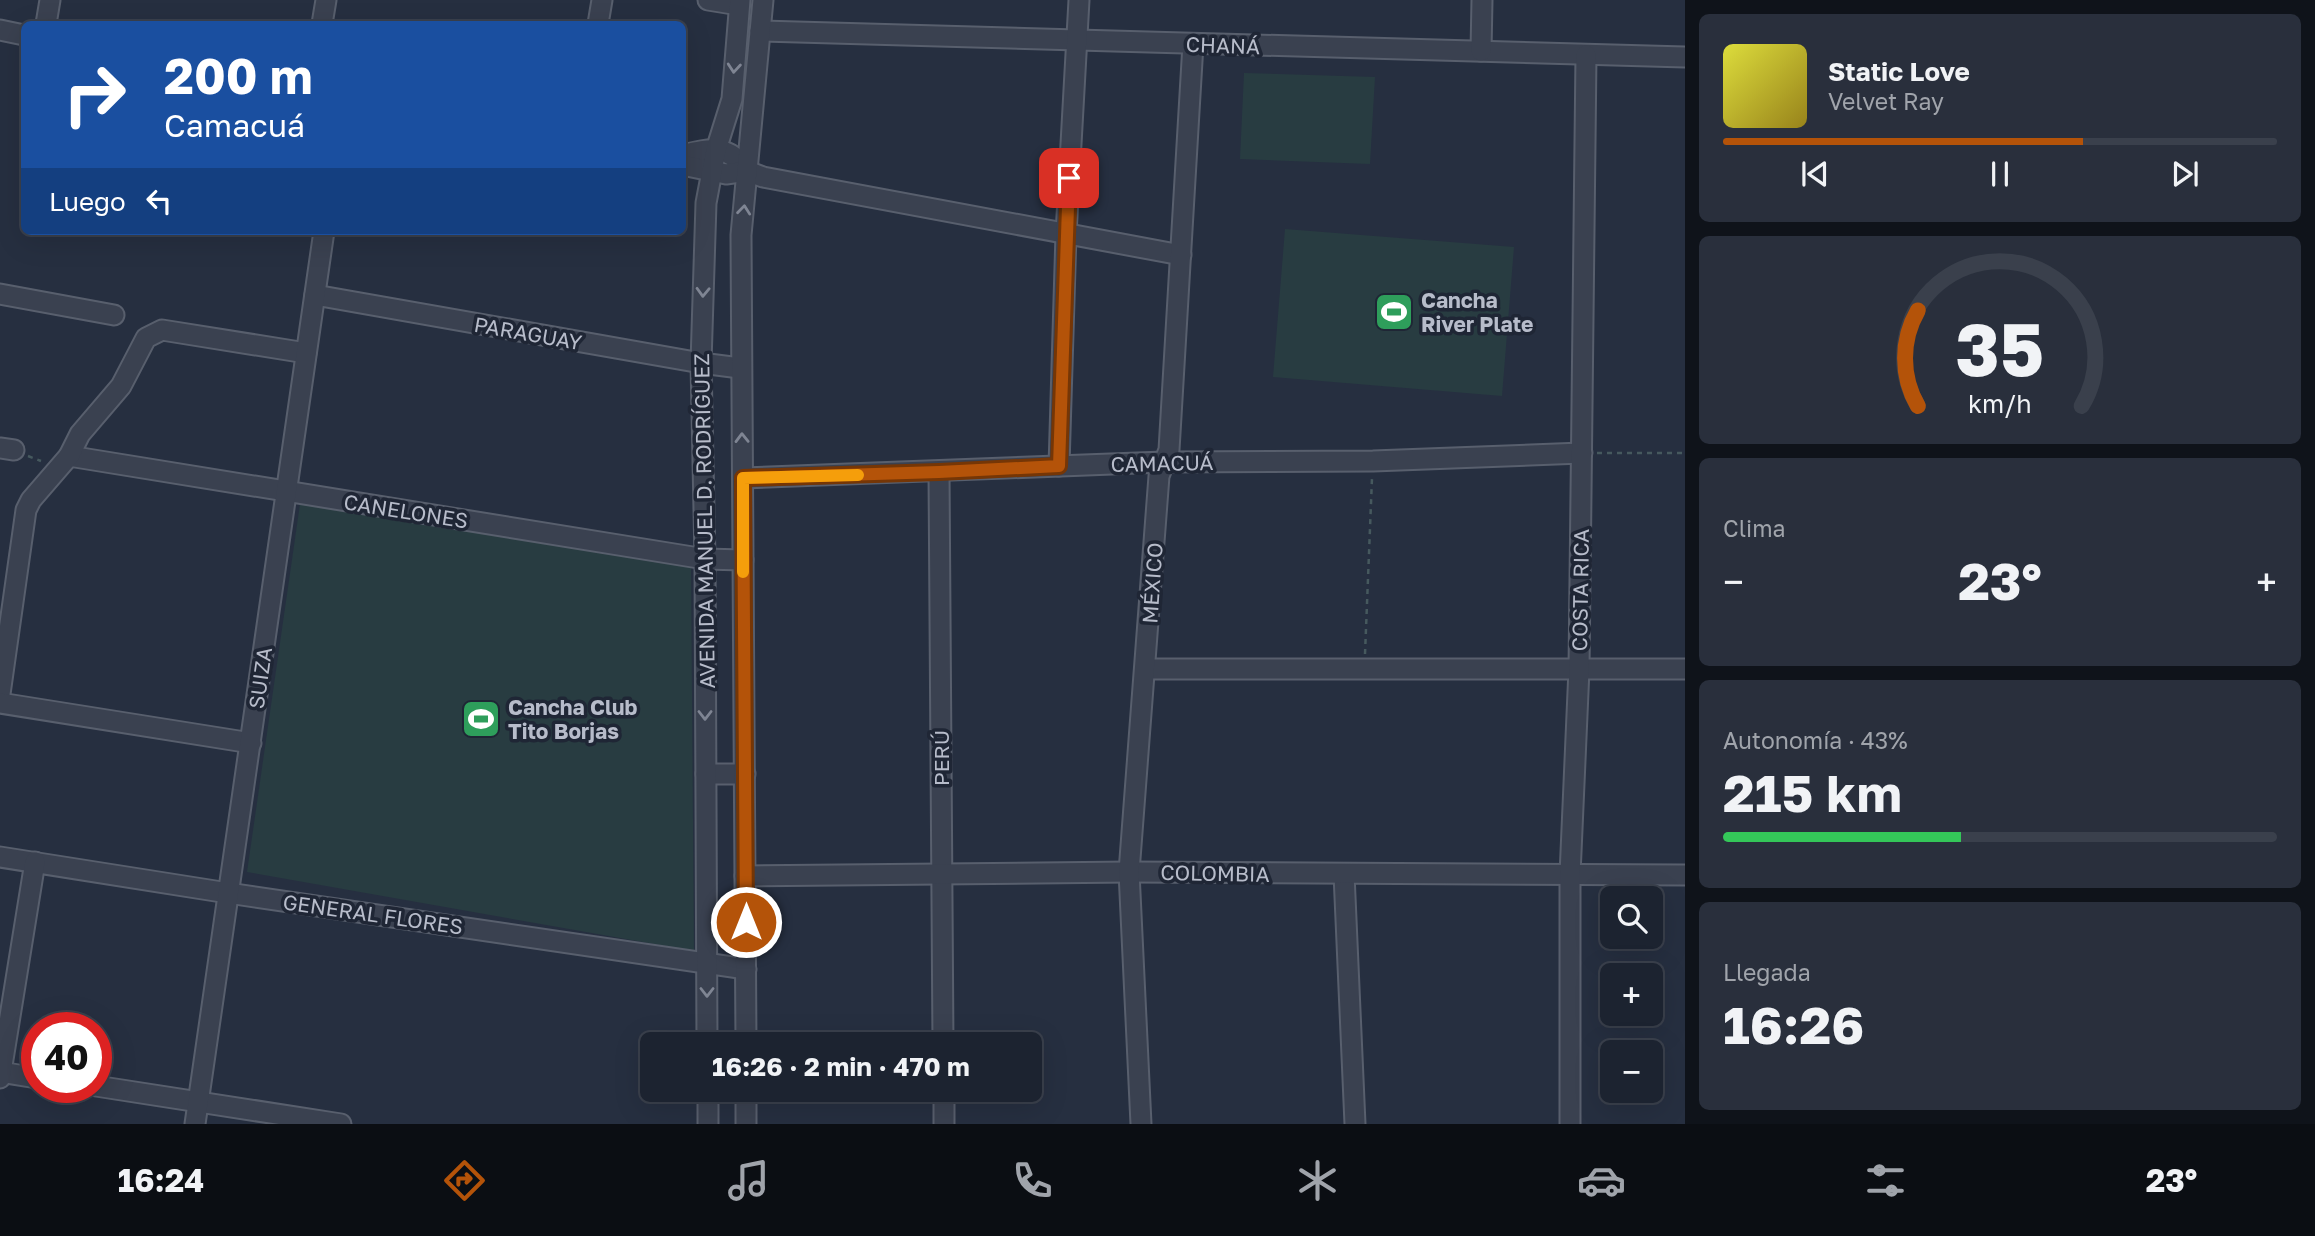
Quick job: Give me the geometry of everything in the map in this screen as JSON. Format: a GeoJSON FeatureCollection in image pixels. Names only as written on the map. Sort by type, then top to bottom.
{"type":"FeatureCollection","features":[{"type":"Feature","properties":{"kind":"street"},"geometry":{"type":"LineString","coordinates":[[46,21],[50,0]]}},
{"type":"Feature","properties":{"kind":"street"},"geometry":{"type":"LineString","coordinates":[[322,21],[326,0]]}},
{"type":"Feature","properties":{"kind":"street"},"geometry":{"type":"LineString","coordinates":[[598,21],[602,0]]}},
{"type":"Feature","properties":{"kind":"street"},"geometry":{"type":"LineString","coordinates":[[711,0],[739,3]]}},
{"type":"Feature","properties":{"kind":"street","name":"AVENIDA MANUEL D. RODRÍGUEZ"},"geometry":{"type":"LineString","coordinates":[[746,1032],[741,235],[763,0]]}},
{"type":"Feature","properties":{"kind":"street"},"geometry":{"type":"LineString","coordinates":[[1059,466],[1066,234],[1079,0]]}},
{"type":"Feature","properties":{"kind":"street"},"geometry":{"type":"LineString","coordinates":[[1481,51],[1482,0]]}},
{"type":"Feature","properties":{"kind":"street","name":"AVENIDA MANUEL D. RODRÍGUEZ"},"geometry":{"type":"LineString","coordinates":[[707,1032],[705,559],[701,363],[706,203],[716,150],[732,99],[739,3]]}},
{"type":"Feature","properties":{"kind":"street"},"geometry":{"type":"LineString","coordinates":[[0,30],[21,34]]}},
{"type":"Feature","properties":{"kind":"street","name":"CHANÁ"},"geometry":{"type":"LineString","coordinates":[[760,31],[1685,57]]}},
{"type":"Feature","properties":{"kind":"street","name":"MÉXICO"},"geometry":{"type":"LineString","coordinates":[[1141,1124],[1129,872],[1159,476],[1169,450],[1193,44]]}},
{"type":"Feature","properties":{"kind":"street","name":"COSTA RICA"},"geometry":{"type":"LineString","coordinates":[[1570,1124],[1570,875],[1579,669],[1586,55]]}},
{"type":"Feature","properties":{"kind":"street"},"geometry":{"type":"LineString","coordinates":[[686,154],[716,150],[733,154],[747,171]]}},
{"type":"Feature","properties":{"kind":"street"},"geometry":{"type":"LineString","coordinates":[[686,166],[712,172],[737,174],[747,171],[776,179],[1181,256]]}},
{"type":"Feature","properties":{"kind":"street","name":"SUIZA"},"geometry":{"type":"LineString","coordinates":[[195,1124],[323,235]]}},
{"type":"Feature","properties":{"kind":"street"},"geometry":{"type":"LineString","coordinates":[[0,293],[114,316]]}},
{"type":"Feature","properties":{"kind":"street","name":"PARAGUAY"},"geometry":{"type":"LineString","coordinates":[[315,295],[740,368]]}},
{"type":"Feature","properties":{"kind":"street"},"geometry":{"type":"LineString","coordinates":[[0,694],[26,510],[31,500],[63,462],[80,434],[121,386],[146,338],[162,330],[306,353]]}},
{"type":"Feature","properties":{"kind":"street","name":"CAMACUÁ"},"geometry":{"type":"LineString","coordinates":[[743,478],[1164,462],[1373,461],[1582,453]]}},
{"type":"Feature","properties":{"kind":"street","name":"CANELONES"},"geometry":{"type":"LineString","coordinates":[[63,462],[288,493],[705,559],[743,560]]}},
{"type":"Feature","properties":{"kind":"street","name":"PERÚ"},"geometry":{"type":"LineString","coordinates":[[939,472],[943,1032]]}},
{"type":"Feature","properties":{"kind":"street"},"geometry":{"type":"LineString","coordinates":[[1146,669],[1685,669]]}},
{"type":"Feature","properties":{"kind":"street"},"geometry":{"type":"LineString","coordinates":[[0,703],[251,743]]}},
{"type":"Feature","properties":{"kind":"street"},"geometry":{"type":"LineString","coordinates":[[706,774],[745,774]]}},
{"type":"Feature","properties":{"kind":"street","name":"GENERAL FLORES"},"geometry":{"type":"LineString","coordinates":[[0,857],[746,969]]}},
{"type":"Feature","properties":{"kind":"street"},"geometry":{"type":"LineString","coordinates":[[0,1078],[35,862]]}},
{"type":"Feature","properties":{"kind":"street","name":"COLOMBIA"},"geometry":{"type":"LineString","coordinates":[[745,876],[1129,872],[1685,875]]}},
{"type":"Feature","properties":{"kind":"street"},"geometry":{"type":"LineString","coordinates":[[1344,874],[1355,1124]]}},
{"type":"Feature","properties":{"kind":"street"},"geometry":{"type":"LineString","coordinates":[[0,1072],[21,1075]]}},
{"type":"Feature","properties":{"kind":"street"},"geometry":{"type":"LineString","coordinates":[[112,1088],[341,1124]]}},
{"type":"Feature","properties":{"kind":"street"},"geometry":{"type":"LineString","coordinates":[[708,1102],[708,1124]]}},
{"type":"Feature","properties":{"kind":"street"},"geometry":{"type":"LineString","coordinates":[[746,1102],[746,1124]]}},
{"type":"Feature","properties":{"kind":"street"},"geometry":{"type":"LineString","coordinates":[[943,1102],[944,1124]]}},
{"type":"Feature","properties":{"kind":"path"},"geometry":{"type":"LineString","coordinates":[[7,449],[35,460],[63,462]]}},
{"type":"Feature","properties":{"kind":"path"},"geometry":{"type":"LineString","coordinates":[[1582,453],[1685,453]]}},
{"type":"Feature","properties":{"kind":"path"},"geometry":{"type":"LineString","coordinates":[[1364,670],[1373,461]]}},
{"type":"Feature","properties":{"kind":"green space"},"geometry":{"type":"Polygon","coordinates":[[[1244,73],[1375,77],[1370,164],[1240,159],[1244,73]]]}},
{"type":"Feature","properties":{"kind":"green space","name":"Cancha River Plate"},"geometry":{"type":"Polygon","coordinates":[[[1285,229],[1514,247],[1502,396],[1273,377],[1285,229]]]}},
{"type":"Feature","properties":{"kind":"green space","name":"Cancha Club Tito Borjas"},"geometry":{"type":"Polygon","coordinates":[[[300,504],[691,565],[694,951],[247,872],[300,504]]]}},
{"type":"Feature","properties":{"kind":"slow traffic"},"geometry":{"type":"LineString","coordinates":[[743,572],[743,478],[858,475]]}},
{"type":"Feature","properties":{"kind":"place","name":"Cancha River Plate"},"geometry":{"type":"Point","coordinates":[1394,312]}},
{"type":"Feature","properties":{"kind":"place","name":"Cancha Club Tito Borjas"},"geometry":{"type":"Point","coordinates":[481,719]}},
{"type":"Feature","properties":{"kind":"route"},"geometry":{"type":"LineString","coordinates":[[746,922],[743,478],[1059,466],[1069,178]]}}]}
